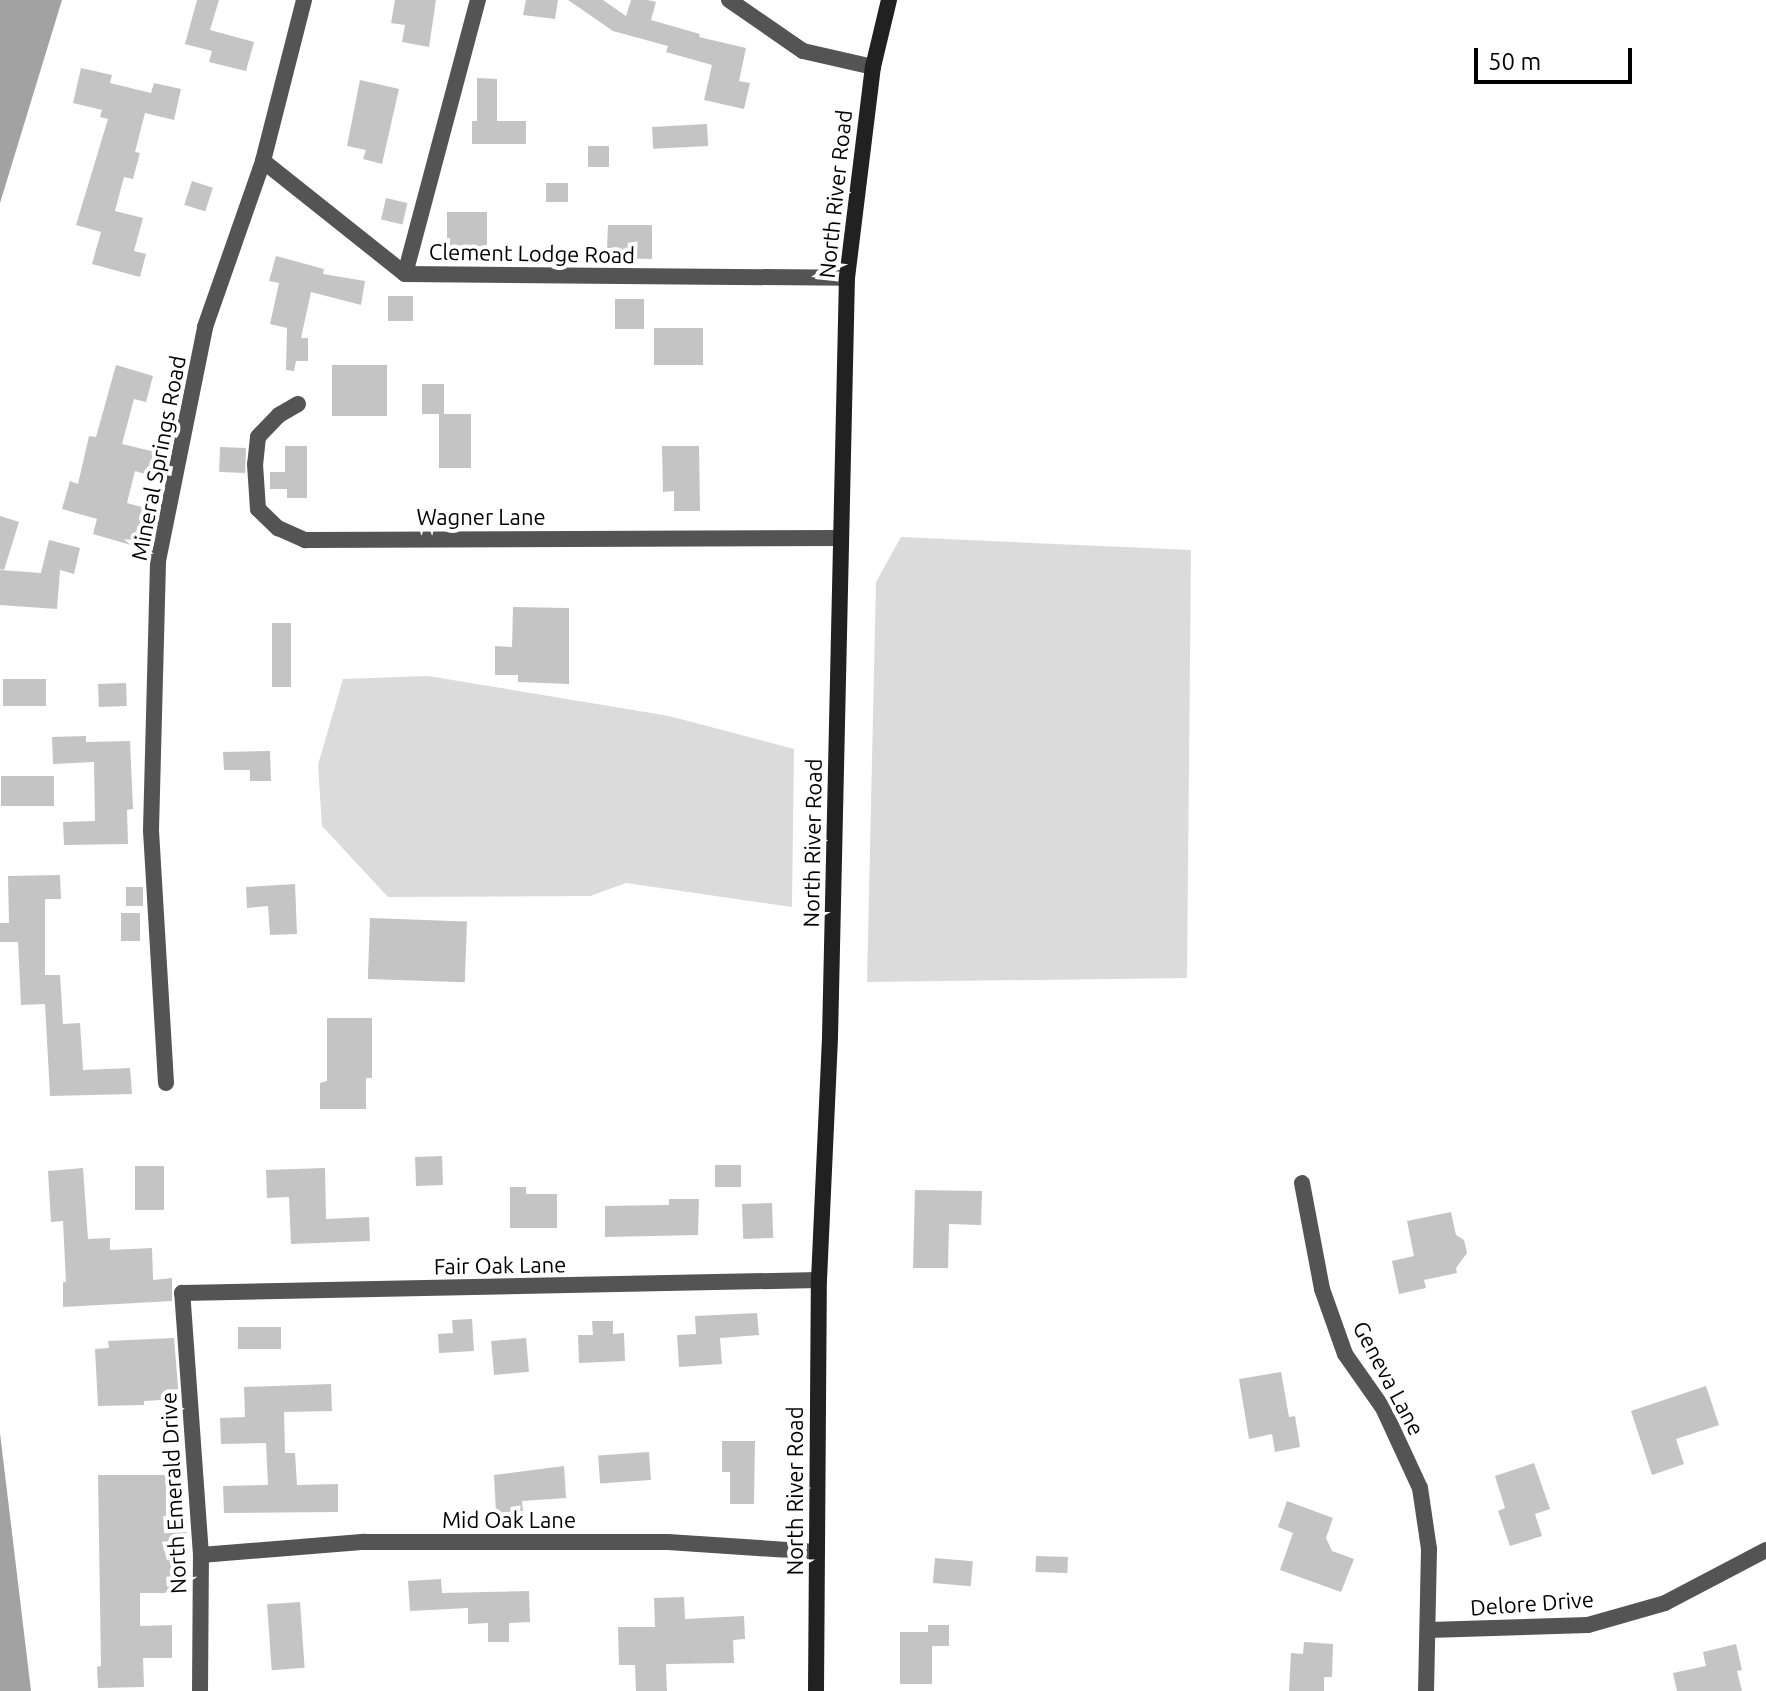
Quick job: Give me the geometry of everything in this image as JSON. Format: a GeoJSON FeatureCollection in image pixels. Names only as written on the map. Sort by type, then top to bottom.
{"type":"FeatureCollection","features":[{"type":"Feature","properties":{"kind":"street","name":"Mineral Springs Road"},"geometry":{"type":"LineString","coordinates":[[166,1083],[151,830],[158,561],[205,327],[263,161],[304,0]]}},
{"type":"Feature","properties":{"kind":"street","name":"Clement Lodge Road"},"geometry":{"type":"LineString","coordinates":[[478,0],[405,274],[847,278]]}},
{"type":"Feature","properties":{"kind":"street"},"geometry":{"type":"LineString","coordinates":[[729,0],[803,51],[873,67]]}},
{"type":"Feature","properties":{"kind":"street","name":"North River Road"},"geometry":{"type":"LineString","coordinates":[[816,1691],[819,1280],[829,1080],[847,278],[873,67],[889,0]]}},
{"type":"Feature","properties":{"kind":"street"},"geometry":{"type":"LineString","coordinates":[[263,161],[405,274]]}},
{"type":"Feature","properties":{"kind":"street","name":"Wagner Lane"},"geometry":{"type":"LineString","coordinates":[[298,404],[279,415],[258,437],[255,464],[258,509],[278,528],[305,540],[841,538]]}},
{"type":"Feature","properties":{"kind":"street","name":"Geneva Lane"},"geometry":{"type":"LineString","coordinates":[[1302,1183],[1322,1289],[1345,1354],[1383,1408],[1420,1488],[1429,1549],[1426,1691]]}},
{"type":"Feature","properties":{"kind":"street","name":"Fair Oak Lane"},"geometry":{"type":"LineString","coordinates":[[182,1293],[819,1280]]}},
{"type":"Feature","properties":{"kind":"street","name":"North Emerald Drive"},"geometry":{"type":"LineString","coordinates":[[182,1293],[201,1555],[200,1691]]}},
{"type":"Feature","properties":{"kind":"street","name":"Mid Oak Lane"},"geometry":{"type":"LineString","coordinates":[[201,1555],[364,1542],[668,1542],[817,1552]]}},
{"type":"Feature","properties":{"kind":"street","name":"Delore Drive"},"geometry":{"type":"LineString","coordinates":[[1429,1630],[1588,1625],[1665,1603],[1766,1550]]}},
{"type":"Feature","properties":{"kind":"shaded area"},"geometry":{"type":"Polygon","coordinates":[[[0,0],[62,0],[0,203],[0,0]]]}},
{"type":"Feature","properties":{"kind":"shaded area"},"geometry":{"type":"Polygon","coordinates":[[[901,537],[1191,550],[1187,978],[867,982],[876,582],[901,537]]]}},
{"type":"Feature","properties":{"kind":"shaded area"},"geometry":{"type":"Polygon","coordinates":[[[428,676],[669,716],[794,749],[792,907],[626,883],[590,896],[388,897],[322,826],[318,765],[343,679],[428,676]]]}},
{"type":"Feature","properties":{"kind":"shaded area"},"geometry":{"type":"Polygon","coordinates":[[[0,1433],[31,1691],[0,1691],[0,1433]]]}},
{"type":"Feature","properties":{"kind":"building"},"geometry":{"type":"Polygon","coordinates":[[[197,0],[219,0],[210,30],[254,42],[246,71],[209,62],[212,51],[185,44],[197,0]]]}},
{"type":"Feature","properties":{"kind":"building"},"geometry":{"type":"Polygon","coordinates":[[[395,0],[436,0],[429,47],[402,42],[405,25],[391,23],[395,0]]]}},
{"type":"Feature","properties":{"kind":"building"},"geometry":{"type":"Polygon","coordinates":[[[526,0],[558,0],[555,19],[523,15],[526,0]]]}},
{"type":"Feature","properties":{"kind":"building"},"geometry":{"type":"Polygon","coordinates":[[[568,0],[603,0],[626,16],[631,0],[656,2],[651,20],[700,34],[699,37],[746,48],[739,81],[750,83],[744,109],[704,100],[712,65],[666,52],[668,46],[613,31],[568,0]]]}},
{"type":"Feature","properties":{"kind":"building"},"geometry":{"type":"Polygon","coordinates":[[[81,68],[112,75],[110,83],[151,93],[154,83],[181,89],[174,120],[145,113],[135,152],[140,153],[133,179],[124,177],[115,211],[143,218],[134,251],[146,254],[140,277],[92,264],[101,232],[76,225],[108,119],[100,117],[102,110],[73,103],[81,68]]]}},
{"type":"Feature","properties":{"kind":"building"},"geometry":{"type":"Polygon","coordinates":[[[477,78],[497,79],[497,121],[526,121],[526,144],[472,144],[472,121],[477,121],[477,78]]]}},
{"type":"Feature","properties":{"kind":"building"},"geometry":{"type":"Polygon","coordinates":[[[360,80],[399,89],[382,164],[363,159],[366,150],[347,146],[360,80]]]}},
{"type":"Feature","properties":{"kind":"building"},"geometry":{"type":"Polygon","coordinates":[[[707,124],[708,146],[653,149],[652,127],[707,124]]]}},
{"type":"Feature","properties":{"kind":"building"},"geometry":{"type":"Polygon","coordinates":[[[588,146],[609,146],[609,167],[588,167],[588,146]]]}},
{"type":"Feature","properties":{"kind":"building"},"geometry":{"type":"Polygon","coordinates":[[[192,181],[213,188],[205,212],[184,205],[192,181]]]}},
{"type":"Feature","properties":{"kind":"building"},"geometry":{"type":"Polygon","coordinates":[[[546,183],[568,183],[568,202],[546,202],[546,183]]]}},
{"type":"Feature","properties":{"kind":"building"},"geometry":{"type":"Polygon","coordinates":[[[386,198],[407,203],[402,224],[381,219],[386,198]]]}},
{"type":"Feature","properties":{"kind":"building"},"geometry":{"type":"Polygon","coordinates":[[[447,212],[487,212],[487,246],[447,246],[447,212]]]}},
{"type":"Feature","properties":{"kind":"building"},"geometry":{"type":"Polygon","coordinates":[[[608,225],[652,225],[652,259],[616,258],[616,248],[607,248],[608,225]]]}},
{"type":"Feature","properties":{"kind":"building"},"geometry":{"type":"Polygon","coordinates":[[[276,256],[324,269],[323,274],[365,281],[361,305],[311,292],[301,338],[308,338],[308,361],[296,361],[294,371],[286,370],[287,328],[270,324],[279,283],[269,281],[276,256]]]}},
{"type":"Feature","properties":{"kind":"building"},"geometry":{"type":"Polygon","coordinates":[[[388,296],[413,296],[413,321],[388,321],[388,296]]]}},
{"type":"Feature","properties":{"kind":"building"},"geometry":{"type":"Polygon","coordinates":[[[615,299],[644,299],[644,329],[615,329],[615,299]]]}},
{"type":"Feature","properties":{"kind":"building"},"geometry":{"type":"Polygon","coordinates":[[[654,328],[703,328],[703,365],[654,365],[654,328]]]}},
{"type":"Feature","properties":{"kind":"building"},"geometry":{"type":"Polygon","coordinates":[[[116,365],[153,376],[146,402],[134,399],[122,444],[168,455],[163,479],[135,471],[127,503],[149,509],[138,547],[93,534],[97,519],[62,509],[70,481],[78,484],[89,436],[96,437],[116,365]]]}},
{"type":"Feature","properties":{"kind":"building"},"geometry":{"type":"Polygon","coordinates":[[[332,365],[387,365],[387,416],[332,416],[332,365]]]}},
{"type":"Feature","properties":{"kind":"building"},"geometry":{"type":"Polygon","coordinates":[[[422,384],[444,384],[444,414],[471,414],[471,468],[439,468],[439,414],[422,414],[422,384]]]}},
{"type":"Feature","properties":{"kind":"building"},"geometry":{"type":"Polygon","coordinates":[[[285,446],[307,446],[307,498],[287,498],[287,489],[270,489],[270,472],[285,472],[285,446]]]}},
{"type":"Feature","properties":{"kind":"building"},"geometry":{"type":"Polygon","coordinates":[[[662,446],[699,446],[700,511],[674,511],[674,491],[663,492],[662,446]]]}},
{"type":"Feature","properties":{"kind":"building"},"geometry":{"type":"Polygon","coordinates":[[[220,447],[246,448],[245,473],[219,472],[220,447]]]}},
{"type":"Feature","properties":{"kind":"building"},"geometry":{"type":"Polygon","coordinates":[[[0,516],[19,522],[4,570],[0,569],[0,516]]]}},
{"type":"Feature","properties":{"kind":"building"},"geometry":{"type":"Polygon","coordinates":[[[49,540],[80,548],[74,574],[60,570],[57,609],[0,605],[0,570],[41,573],[49,540]]]}},
{"type":"Feature","properties":{"kind":"building"},"geometry":{"type":"Polygon","coordinates":[[[513,607],[569,608],[569,684],[518,682],[518,675],[495,675],[495,646],[512,647],[513,607]]]}},
{"type":"Feature","properties":{"kind":"building"},"geometry":{"type":"Polygon","coordinates":[[[272,623],[291,623],[291,687],[272,687],[272,623]]]}},
{"type":"Feature","properties":{"kind":"building"},"geometry":{"type":"Polygon","coordinates":[[[3,679],[46,679],[46,706],[3,706],[3,679]]]}},
{"type":"Feature","properties":{"kind":"building"},"geometry":{"type":"Polygon","coordinates":[[[126,683],[127,706],[99,707],[98,684],[126,683]]]}},
{"type":"Feature","properties":{"kind":"building"},"geometry":{"type":"Polygon","coordinates":[[[86,736],[86,742],[130,741],[133,809],[127,810],[128,844],[64,845],[63,822],[95,821],[94,762],[53,764],[52,737],[86,736]]]}},
{"type":"Feature","properties":{"kind":"building"},"geometry":{"type":"Polygon","coordinates":[[[270,751],[271,781],[250,781],[250,770],[224,770],[223,752],[270,751]]]}},
{"type":"Feature","properties":{"kind":"building"},"geometry":{"type":"Polygon","coordinates":[[[1,776],[54,776],[54,806],[1,806],[1,776]]]}},
{"type":"Feature","properties":{"kind":"building"},"geometry":{"type":"Polygon","coordinates":[[[60,875],[61,899],[45,899],[45,975],[60,975],[63,1024],[80,1023],[83,1070],[130,1068],[132,1094],[50,1096],[45,1004],[21,1005],[18,942],[0,942],[0,923],[9,923],[8,876],[60,875]]]}},
{"type":"Feature","properties":{"kind":"building"},"geometry":{"type":"Polygon","coordinates":[[[295,884],[297,934],[270,935],[268,906],[247,908],[246,887],[295,884]]]}},
{"type":"Feature","properties":{"kind":"building"},"geometry":{"type":"Polygon","coordinates":[[[126,887],[143,887],[143,906],[126,906],[126,887]]]}},
{"type":"Feature","properties":{"kind":"building"},"geometry":{"type":"Polygon","coordinates":[[[121,913],[140,913],[140,941],[121,941],[121,913]]]}},
{"type":"Feature","properties":{"kind":"building"},"geometry":{"type":"Polygon","coordinates":[[[370,918],[467,921],[465,982],[368,979],[370,918]]]}},
{"type":"Feature","properties":{"kind":"building"},"geometry":{"type":"Polygon","coordinates":[[[327,1018],[372,1018],[372,1078],[366,1078],[366,1109],[320,1109],[320,1083],[327,1081],[327,1018]]]}},
{"type":"Feature","properties":{"kind":"building"},"geometry":{"type":"Polygon","coordinates":[[[442,1156],[443,1185],[416,1186],[415,1157],[442,1156]]]}},
{"type":"Feature","properties":{"kind":"building"},"geometry":{"type":"Polygon","coordinates":[[[715,1165],[741,1165],[741,1187],[715,1187],[715,1165]]]}},
{"type":"Feature","properties":{"kind":"building"},"geometry":{"type":"Polygon","coordinates":[[[135,1166],[164,1166],[164,1210],[135,1210],[135,1166]]]}},
{"type":"Feature","properties":{"kind":"building"},"geometry":{"type":"Polygon","coordinates":[[[83,1168],[88,1239],[110,1238],[110,1250],[152,1248],[153,1280],[172,1278],[172,1301],[63,1307],[63,1282],[66,1282],[63,1221],[51,1222],[48,1171],[83,1168]]]}},
{"type":"Feature","properties":{"kind":"building"},"geometry":{"type":"Polygon","coordinates":[[[325,1168],[326,1219],[369,1217],[370,1241],[291,1244],[289,1197],[267,1198],[266,1170],[325,1168]]]}},
{"type":"Feature","properties":{"kind":"building"},"geometry":{"type":"Polygon","coordinates":[[[510,1187],[526,1187],[526,1194],[557,1194],[557,1228],[510,1228],[510,1187]]]}},
{"type":"Feature","properties":{"kind":"building"},"geometry":{"type":"Polygon","coordinates":[[[915,1190],[982,1191],[981,1225],[949,1224],[948,1268],[913,1268],[915,1190]]]}},
{"type":"Feature","properties":{"kind":"building"},"geometry":{"type":"Polygon","coordinates":[[[669,1199],[699,1199],[698,1235],[605,1237],[605,1206],[669,1205],[669,1199]]]}},
{"type":"Feature","properties":{"kind":"building"},"geometry":{"type":"Polygon","coordinates":[[[772,1203],[773,1238],[743,1239],[742,1204],[772,1203]]]}},
{"type":"Feature","properties":{"kind":"building"},"geometry":{"type":"Polygon","coordinates":[[[1451,1212],[1456,1235],[1464,1240],[1467,1253],[1456,1268],[1457,1273],[1424,1280],[1426,1288],[1399,1294],[1392,1261],[1414,1256],[1407,1221],[1451,1212]]]}},
{"type":"Feature","properties":{"kind":"building"},"geometry":{"type":"Polygon","coordinates":[[[757,1313],[759,1335],[720,1338],[722,1364],[679,1367],[677,1335],[696,1334],[695,1316],[757,1313]]]}},
{"type":"Feature","properties":{"kind":"building"},"geometry":{"type":"Polygon","coordinates":[[[472,1319],[474,1351],[439,1353],[438,1334],[453,1333],[452,1320],[472,1319]]]}},
{"type":"Feature","properties":{"kind":"building"},"geometry":{"type":"Polygon","coordinates":[[[592,1321],[613,1321],[613,1334],[624,1333],[625,1361],[579,1363],[578,1335],[593,1335],[592,1321]]]}},
{"type":"Feature","properties":{"kind":"building"},"geometry":{"type":"Polygon","coordinates":[[[238,1327],[281,1327],[281,1349],[238,1349],[238,1327]]]}},
{"type":"Feature","properties":{"kind":"building"},"geometry":{"type":"Polygon","coordinates":[[[174,1338],[179,1399],[144,1401],[144,1405],[98,1406],[95,1349],[109,1348],[108,1341],[174,1338]]]}},
{"type":"Feature","properties":{"kind":"building"},"geometry":{"type":"Polygon","coordinates":[[[526,1338],[529,1372],[494,1375],[491,1341],[526,1338]]]}},
{"type":"Feature","properties":{"kind":"building"},"geometry":{"type":"Polygon","coordinates":[[[1281,1372],[1289,1417],[1295,1416],[1300,1447],[1275,1452],[1272,1434],[1249,1439],[1239,1379],[1281,1372]]]}},
{"type":"Feature","properties":{"kind":"building"},"geometry":{"type":"Polygon","coordinates":[[[331,1384],[332,1411],[284,1412],[285,1453],[295,1453],[297,1485],[338,1484],[338,1512],[224,1513],[223,1486],[268,1485],[266,1443],[221,1444],[220,1418],[245,1417],[244,1387],[331,1384]]]}},
{"type":"Feature","properties":{"kind":"building"},"geometry":{"type":"Polygon","coordinates":[[[1706,1386],[1719,1425],[1676,1439],[1684,1464],[1652,1475],[1631,1411],[1706,1386]]]}},
{"type":"Feature","properties":{"kind":"building"},"geometry":{"type":"Polygon","coordinates":[[[722,1441],[755,1441],[754,1504],[730,1504],[730,1472],[722,1472],[722,1441]]]}},
{"type":"Feature","properties":{"kind":"building"},"geometry":{"type":"Polygon","coordinates":[[[649,1452],[651,1480],[600,1483],[598,1456],[649,1452]]]}},
{"type":"Feature","properties":{"kind":"building"},"geometry":{"type":"Polygon","coordinates":[[[1534,1463],[1550,1509],[1535,1514],[1542,1536],[1510,1546],[1498,1511],[1505,1508],[1495,1476],[1534,1463]]]}},
{"type":"Feature","properties":{"kind":"building"},"geometry":{"type":"Polygon","coordinates":[[[564,1466],[566,1498],[522,1501],[523,1511],[496,1513],[494,1475],[564,1466]]]}},
{"type":"Feature","properties":{"kind":"building"},"geometry":{"type":"Polygon","coordinates":[[[98,1475],[166,1475],[166,1519],[187,1519],[187,1544],[178,1544],[179,1593],[140,1593],[140,1626],[172,1625],[172,1658],[143,1658],[144,1687],[98,1688],[97,1667],[101,1666],[98,1475]]]}},
{"type":"Feature","properties":{"kind":"building"},"geometry":{"type":"Polygon","coordinates":[[[1287,1501],[1333,1518],[1326,1538],[1332,1551],[1354,1559],[1341,1592],[1280,1570],[1293,1533],[1278,1527],[1287,1501]]]}},
{"type":"Feature","properties":{"kind":"building"},"geometry":{"type":"Polygon","coordinates":[[[1036,1556],[1068,1557],[1067,1573],[1035,1572],[1036,1556]]]}},
{"type":"Feature","properties":{"kind":"building"},"geometry":{"type":"Polygon","coordinates":[[[935,1558],[973,1561],[971,1586],[933,1583],[935,1558]]]}},
{"type":"Feature","properties":{"kind":"building"},"geometry":{"type":"Polygon","coordinates":[[[441,1579],[442,1593],[529,1591],[530,1622],[509,1623],[509,1642],[488,1642],[488,1623],[468,1624],[468,1608],[410,1611],[408,1581],[441,1579]]]}},
{"type":"Feature","properties":{"kind":"building"},"geometry":{"type":"Polygon","coordinates":[[[684,1597],[685,1619],[744,1616],[745,1639],[733,1640],[734,1663],[666,1664],[667,1691],[636,1691],[635,1665],[619,1665],[618,1627],[655,1627],[654,1598],[684,1597]]]}},
{"type":"Feature","properties":{"kind":"building"},"geometry":{"type":"Polygon","coordinates":[[[300,1602],[305,1668],[272,1670],[267,1604],[300,1602]]]}},
{"type":"Feature","properties":{"kind":"building"},"geometry":{"type":"Polygon","coordinates":[[[928,1625],[949,1625],[949,1646],[932,1646],[932,1684],[900,1684],[900,1632],[928,1632],[928,1625]]]}},
{"type":"Feature","properties":{"kind":"building"},"geometry":{"type":"Polygon","coordinates":[[[1304,1642],[1333,1644],[1332,1677],[1324,1677],[1324,1691],[1289,1691],[1291,1653],[1303,1654],[1304,1642]]]}},
{"type":"Feature","properties":{"kind":"building"},"geometry":{"type":"Polygon","coordinates":[[[1736,1644],[1742,1670],[1737,1671],[1742,1691],[1677,1691],[1673,1673],[1706,1666],[1703,1652],[1736,1644]]]}}]}
